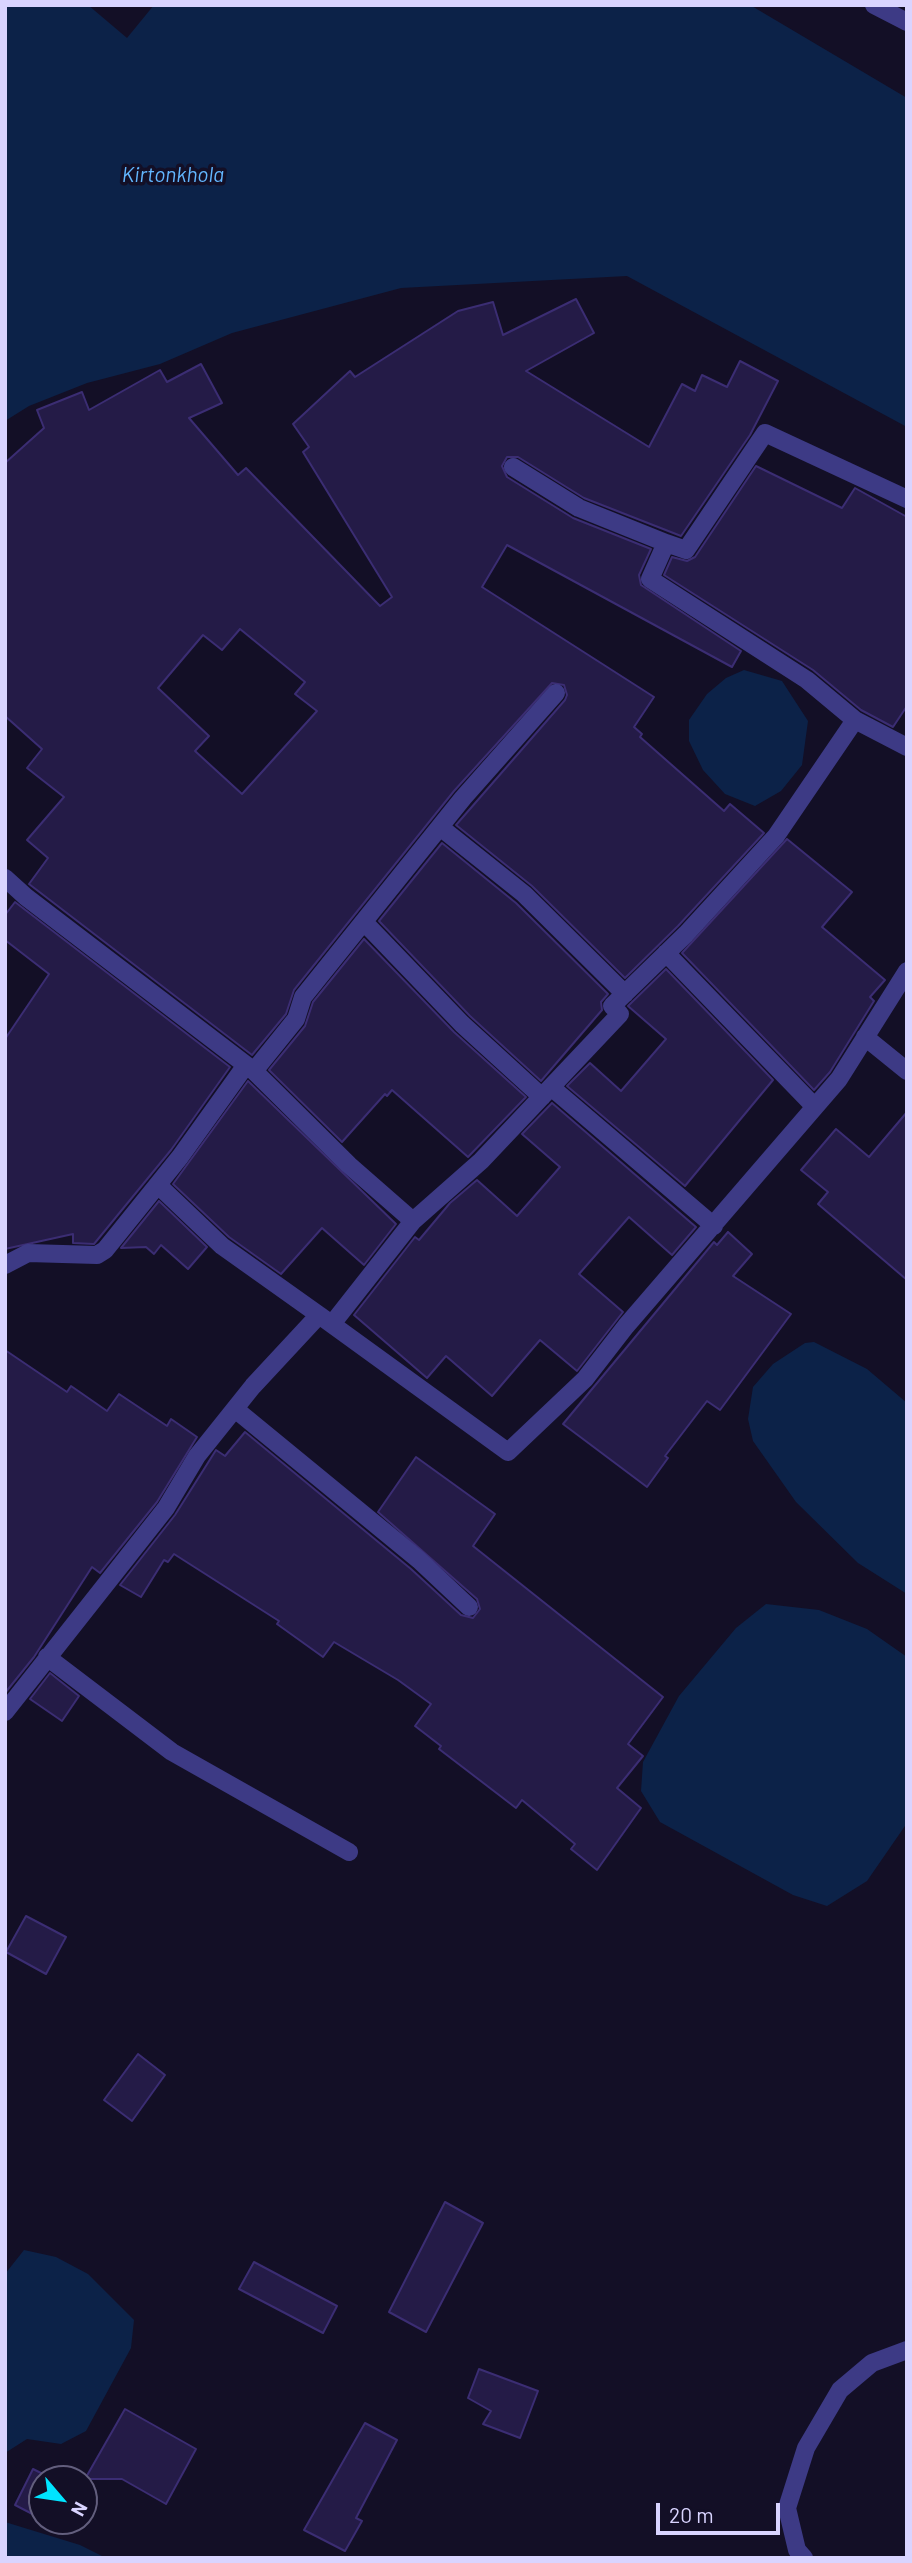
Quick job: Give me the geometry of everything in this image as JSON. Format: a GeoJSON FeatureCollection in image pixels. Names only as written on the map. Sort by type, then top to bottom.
{"type":"FeatureCollection","features":[{"type":"Feature","properties":{"kind":"street"},"geometry":{"type":"LineString","coordinates":[[874,5],[907,22]]}},
{"type":"Feature","properties":{"kind":"street"},"geometry":{"type":"LineString","coordinates":[[513,467],[579,508],[685,550],[765,433],[907,499]]}},
{"type":"Feature","properties":{"kind":"street"},"geometry":{"type":"LineString","coordinates":[[667,544],[650,579],[807,680],[855,720],[907,747]]}},
{"type":"Feature","properties":{"kind":"street"},"geometry":{"type":"LineString","coordinates":[[5,1265],[29,1252],[97,1255],[113,1243],[250,1068],[296,1019],[303,997],[440,827],[556,693]]}},
{"type":"Feature","properties":{"kind":"street"},"geometry":{"type":"LineString","coordinates":[[5,1712],[166,1508],[197,1456],[235,1409],[326,1319],[412,1220],[481,1161],[620,1014],[612,1006],[776,836],[855,720]]}},
{"type":"Feature","properties":{"kind":"street"},"geometry":{"type":"LineString","coordinates":[[440,827],[524,894],[625,994]]}},
{"type":"Feature","properties":{"kind":"street"},"geometry":{"type":"LineString","coordinates":[[5,878],[26,897],[250,1068],[349,1165],[412,1220]]}},
{"type":"Feature","properties":{"kind":"street"},"geometry":{"type":"LineString","coordinates":[[364,922],[462,1024],[714,1226]]}},
{"type":"Feature","properties":{"kind":"street"},"geometry":{"type":"LineString","coordinates":[[666,953],[815,1107]]}},
{"type":"Feature","properties":{"kind":"street"},"geometry":{"type":"LineString","coordinates":[[158,1185],[222,1246],[508,1452],[585,1379],[626,1326],[839,1079],[907,971]]}},
{"type":"Feature","properties":{"kind":"street"},"geometry":{"type":"LineString","coordinates":[[865,1037],[907,1071]]}},
{"type":"Feature","properties":{"kind":"street"},"geometry":{"type":"LineString","coordinates":[[235,1409],[419,1560],[469,1607]]}},
{"type":"Feature","properties":{"kind":"street"},"geometry":{"type":"LineString","coordinates":[[47,1657],[172,1752],[349,1852]]}},
{"type":"Feature","properties":{"kind":"street"},"geometry":{"type":"LineString","coordinates":[[804,2558],[797,2550],[787,2508],[806,2448],[840,2390],[872,2363],[907,2350]]}},
{"type":"Feature","properties":{"kind":"water","name":"Kirtonkhola"},"geometry":{"type":"Polygon","coordinates":[[[5,5],[750,5],[907,98],[907,427],[627,276],[401,288],[232,333],[160,364],[87,383],[29,406],[5,421],[5,5]]]}},
{"type":"Feature","properties":{"kind":"water"},"geometry":{"type":"Polygon","coordinates":[[[744,670],[782,681],[808,721],[802,765],[781,791],[755,806],[725,794],[703,770],[689,741],[689,720],[707,694],[726,678],[744,670]]]}},
{"type":"Feature","properties":{"kind":"water"},"geometry":{"type":"Polygon","coordinates":[[[814,1342],[867,1369],[907,1403],[907,1594],[858,1563],[796,1502],[753,1441],[748,1419],[753,1387],[773,1364],[805,1343],[814,1342]]]}},
{"type":"Feature","properties":{"kind":"water"},"geometry":{"type":"Polygon","coordinates":[[[766,1604],[819,1610],[867,1629],[907,1657],[907,1823],[867,1881],[827,1906],[793,1895],[660,1822],[641,1791],[643,1762],[679,1696],[736,1628],[766,1604]]]}},
{"type":"Feature","properties":{"kind":"water"},"geometry":{"type":"Polygon","coordinates":[[[24,2250],[56,2257],[88,2274],[134,2320],[131,2348],[86,2431],[61,2444],[27,2439],[5,2453],[5,2274],[24,2250]]]}},
{"type":"Feature","properties":{"kind":"water"},"geometry":{"type":"Polygon","coordinates":[[[5,2522],[28,2529],[28,2535],[47,2535],[80,2545],[106,2558],[5,2558],[5,2522]]]}},
{"type":"Feature","properties":{"kind":"pier"},"geometry":{"type":"Polygon","coordinates":[[[88,5],[154,5],[127,38],[88,5]]]}},
{"type":"Feature","properties":{"kind":"building"},"geometry":{"type":"Polygon","coordinates":[[[576,299],[594,333],[526,371],[649,447],[682,384],[695,391],[702,375],[727,387],[740,361],[778,381],[750,435],[681,536],[584,498],[518,457],[507,457],[502,466],[507,477],[573,518],[651,549],[639,575],[641,585],[741,651],[732,667],[507,545],[482,587],[654,697],[634,727],[642,734],[640,737],[724,811],[730,804],[764,833],[678,926],[625,978],[532,886],[456,825],[565,700],[567,695],[564,685],[552,683],[454,791],[294,990],[286,1014],[252,1055],[29,884],[48,858],[27,840],[64,797],[27,768],[42,749],[5,716],[5,463],[44,428],[37,410],[82,392],[89,410],[160,370],[167,382],[201,364],[222,403],[189,418],[238,475],[246,468],[380,606],[392,597],[303,452],[309,447],[293,424],[350,371],[355,377],[458,311],[493,302],[503,335],[576,299]],[[240,629],[222,650],[203,635],[158,688],[209,736],[195,751],[242,794],[317,711],[295,694],[305,682],[240,629]]]}},
{"type":"Feature","properties":{"kind":"building"},"geometry":{"type":"Polygon","coordinates":[[[756,466],[842,508],[855,488],[907,517],[907,706],[893,727],[861,710],[813,670],[664,575],[672,557],[687,561],[695,557],[756,466]]]}},
{"type":"Feature","properties":{"kind":"building"},"geometry":{"type":"Polygon","coordinates":[[[787,839],[852,892],[822,927],[885,980],[870,997],[874,1001],[830,1072],[814,1090],[682,953],[787,839]]]}},
{"type":"Feature","properties":{"kind":"building"},"geometry":{"type":"Polygon","coordinates":[[[442,843],[516,903],[608,994],[601,1002],[602,1010],[541,1081],[470,1016],[379,921],[442,843]]]}},
{"type":"Feature","properties":{"kind":"building"},"geometry":{"type":"Polygon","coordinates":[[[15,902],[230,1067],[171,1150],[94,1244],[73,1243],[73,1234],[5,1249],[5,1039],[49,974],[5,940],[5,915],[15,902]]]}},
{"type":"Feature","properties":{"kind":"building"},"geometry":{"type":"Polygon","coordinates":[[[364,939],[454,1032],[526,1097],[468,1157],[392,1090],[387,1096],[385,1094],[342,1142],[269,1070],[305,1026],[313,1002],[364,939]]]}},
{"type":"Feature","properties":{"kind":"building"},"geometry":{"type":"Polygon","coordinates":[[[666,969],[773,1080],[685,1186],[567,1086],[590,1063],[621,1091],[666,1039],[628,1006],[666,969]]]}},
{"type":"Feature","properties":{"kind":"building"},"geometry":{"type":"Polygon","coordinates":[[[248,1081],[396,1224],[364,1265],[322,1228],[281,1274],[229,1237],[173,1184],[248,1081]]]}},
{"type":"Feature","properties":{"kind":"building"},"geometry":{"type":"Polygon","coordinates":[[[552,1103],[696,1227],[672,1255],[629,1217],[579,1274],[623,1312],[577,1371],[540,1340],[492,1396],[446,1356],[427,1378],[354,1315],[415,1237],[419,1240],[450,1203],[477,1180],[517,1216],[560,1167],[522,1134],[552,1103]]]}},
{"type":"Feature","properties":{"kind":"building"},"geometry":{"type":"Polygon","coordinates":[[[907,1112],[907,1280],[818,1204],[828,1192],[801,1170],[836,1129],[869,1157],[907,1112]]]}},
{"type":"Feature","properties":{"kind":"building"},"geometry":{"type":"Polygon","coordinates":[[[159,1201],[207,1247],[188,1269],[161,1245],[154,1254],[146,1247],[121,1248],[159,1201]]]}},
{"type":"Feature","properties":{"kind":"building"},"geometry":{"type":"Polygon","coordinates":[[[728,1232],[752,1254],[733,1276],[791,1314],[720,1410],[707,1401],[665,1456],[668,1458],[647,1487],[563,1424],[714,1242],[717,1245],[728,1232]]]}},
{"type":"Feature","properties":{"kind":"building"},"geometry":{"type":"Polygon","coordinates":[[[5,1350],[67,1392],[71,1386],[107,1411],[119,1394],[167,1426],[171,1419],[197,1437],[157,1502],[100,1573],[92,1567],[34,1657],[5,1693],[5,1350]]]}},
{"type":"Feature","properties":{"kind":"building"},"geometry":{"type":"Polygon","coordinates":[[[245,1432],[411,1569],[461,1615],[473,1618],[480,1609],[477,1599],[378,1512],[416,1457],[495,1514],[473,1546],[663,1697],[628,1744],[643,1756],[617,1788],[641,1808],[597,1870],[571,1849],[575,1844],[522,1800],[516,1808],[439,1749],[441,1746],[415,1726],[431,1704],[398,1680],[334,1642],[323,1657],[277,1624],[279,1621],[174,1554],[168,1562],[164,1560],[141,1597],[120,1585],[175,1515],[216,1450],[225,1456],[245,1432]]]}},
{"type":"Feature","properties":{"kind":"building"},"geometry":{"type":"Polygon","coordinates":[[[50,1673],[79,1696],[62,1721],[30,1699],[50,1673]]]}},
{"type":"Feature","properties":{"kind":"building"},"geometry":{"type":"Polygon","coordinates":[[[26,1916],[66,1937],[46,1974],[6,1952],[26,1916]]]}},
{"type":"Feature","properties":{"kind":"building"},"geometry":{"type":"Polygon","coordinates":[[[138,2054],[165,2075],[132,2121],[104,2100],[138,2054]]]}},
{"type":"Feature","properties":{"kind":"building"},"geometry":{"type":"Polygon","coordinates":[[[445,2202],[483,2223],[426,2332],[389,2312],[445,2202]]]}},
{"type":"Feature","properties":{"kind":"building"},"geometry":{"type":"Polygon","coordinates":[[[254,2262],[337,2306],[323,2333],[239,2289],[254,2262]]]}},
{"type":"Feature","properties":{"kind":"building"},"geometry":{"type":"Polygon","coordinates":[[[479,2369],[538,2391],[520,2438],[483,2424],[491,2411],[468,2398],[479,2369]]]}},
{"type":"Feature","properties":{"kind":"building"},"geometry":{"type":"Polygon","coordinates":[[[125,2409],[196,2449],[166,2504],[122,2479],[98,2479],[98,2465],[93,2465],[125,2409]]]}},
{"type":"Feature","properties":{"kind":"building"},"geometry":{"type":"Polygon","coordinates":[[[365,2423],[397,2440],[356,2518],[362,2521],[345,2551],[304,2530],[365,2423]]]}},
{"type":"Feature","properties":{"kind":"building"},"geometry":{"type":"Polygon","coordinates":[[[28,2479],[28,2512],[15,2505],[28,2479]]]}}]}
